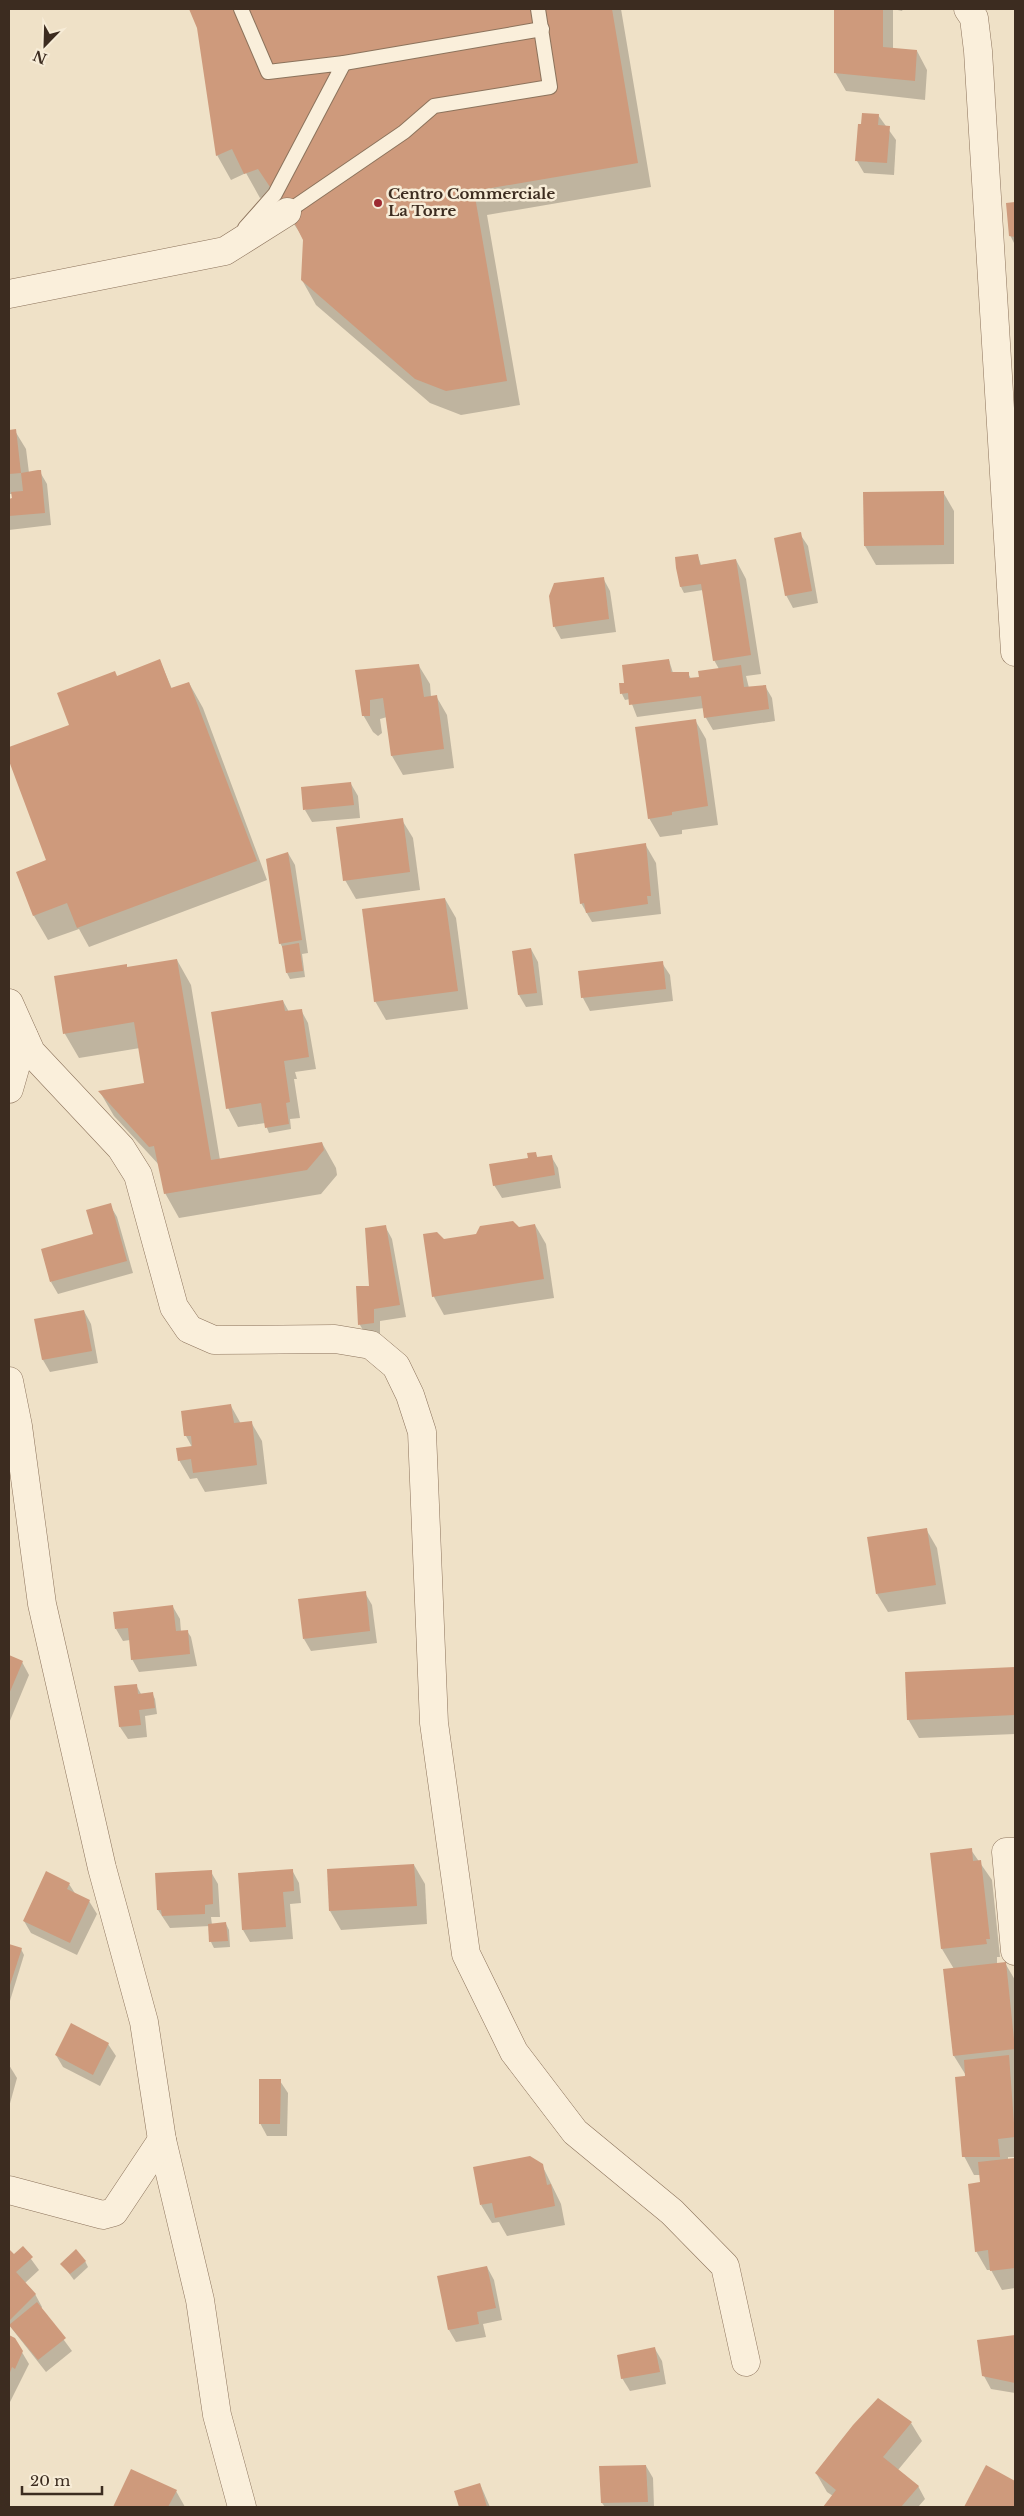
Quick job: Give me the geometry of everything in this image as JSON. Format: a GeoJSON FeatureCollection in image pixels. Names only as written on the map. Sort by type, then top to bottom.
{"type":"FeatureCollection","features":[{"type":"Feature","properties":{"kind":"street"},"geometry":{"type":"LineString","coordinates":[[968,9],[974,18],[978,51],[1015,652]]}},
{"type":"Feature","properties":{"kind":"street"},"geometry":{"type":"LineString","coordinates":[[9,294],[225,251],[287,212]]}},
{"type":"Feature","properties":{"kind":"street"},"geometry":{"type":"LineString","coordinates":[[9,1003],[31,1052],[121,1148],[138,1175],[174,1307],[189,1328],[214,1340],[344,1340],[371,1345],[396,1366],[410,1395],[422,1432],[434,1723],[466,1954],[514,2052],[575,2132],[672,2212],[725,2266],[746,2362]]}},
{"type":"Feature","properties":{"kind":"street"},"geometry":{"type":"LineString","coordinates":[[9,1090],[24,1037]]}},
{"type":"Feature","properties":{"kind":"street"},"geometry":{"type":"LineString","coordinates":[[9,1381],[23,1464],[42,1604],[102,1868],[144,2022],[162,2140],[200,2300],[217,2415],[242,2507]]}},
{"type":"Feature","properties":{"kind":"street"},"geometry":{"type":"LineString","coordinates":[[9,1496],[23,1464]]}},
{"type":"Feature","properties":{"kind":"street"},"geometry":{"type":"LineString","coordinates":[[1015,1852],[1006,1852],[1015,1951]]}},
{"type":"Feature","properties":{"kind":"street"},"geometry":{"type":"LineString","coordinates":[[9,2190],[104,2215],[114,2212],[162,2140]]}},
{"type":"Feature","properties":{"kind":"lane"},"geometry":{"type":"LineString","coordinates":[[241,9],[268,72],[344,63],[542,29]]}},
{"type":"Feature","properties":{"kind":"lane"},"geometry":{"type":"LineString","coordinates":[[287,212],[404,132],[434,106],[550,86],[538,9]]}},
{"type":"Feature","properties":{"kind":"lane"},"geometry":{"type":"LineString","coordinates":[[225,251],[275,194],[344,63]]}},
{"type":"Feature","properties":{"kind":"building","name":"Centro Commerciale La Torre"},"geometry":{"type":"Polygon","coordinates":[[[189,9],[612,9],[638,163],[474,191],[507,381],[446,391],[415,379],[301,280],[303,240],[296,226],[258,169],[244,174],[232,149],[216,156],[197,28],[189,9]]]}},
{"type":"Feature","properties":{"kind":"building"},"geometry":{"type":"Polygon","coordinates":[[[834,9],[883,9],[883,47],[917,50],[915,81],[834,73],[834,9]]]}},
{"type":"Feature","properties":{"kind":"building"},"geometry":{"type":"Polygon","coordinates":[[[862,113],[879,114],[878,125],[890,126],[887,163],[855,161],[858,124],[861,124],[862,113]]]}},
{"type":"Feature","properties":{"kind":"building"},"geometry":{"type":"Polygon","coordinates":[[[1015,202],[1015,237],[1009,236],[1006,203],[1015,202]]]}},
{"type":"Feature","properties":{"kind":"building"},"geometry":{"type":"Polygon","coordinates":[[[16,429],[21,473],[9,474],[9,430],[16,429]]]}},
{"type":"Feature","properties":{"kind":"building"},"geometry":{"type":"Polygon","coordinates":[[[41,470],[45,513],[9,516],[11,492],[23,491],[21,473],[41,470]]]}},
{"type":"Feature","properties":{"kind":"building"},"geometry":{"type":"Polygon","coordinates":[[[944,491],[944,545],[864,546],[863,492],[944,491]]]}},
{"type":"Feature","properties":{"kind":"building"},"geometry":{"type":"Polygon","coordinates":[[[801,532],[812,591],[785,596],[774,538],[801,532]]]}},
{"type":"Feature","properties":{"kind":"building"},"geometry":{"type":"Polygon","coordinates":[[[698,554],[700,565],[736,559],[751,655],[713,661],[701,584],[680,587],[676,568],[675,557],[698,554]]]}},
{"type":"Feature","properties":{"kind":"building"},"geometry":{"type":"Polygon","coordinates":[[[604,577],[609,619],[553,627],[549,596],[554,583],[604,577]]]}},
{"type":"Feature","properties":{"kind":"building"},"geometry":{"type":"Polygon","coordinates":[[[160,659],[171,688],[189,682],[257,861],[77,928],[67,903],[33,916],[16,872],[46,860],[9,761],[9,747],[69,725],[57,693],[115,671],[117,676],[160,659]]]}},
{"type":"Feature","properties":{"kind":"building"},"geometry":{"type":"Polygon","coordinates":[[[669,659],[671,672],[689,672],[689,678],[699,677],[698,671],[741,665],[744,687],[766,685],[769,709],[704,718],[701,696],[629,705],[628,693],[620,694],[619,683],[624,683],[622,665],[669,659]]]}},
{"type":"Feature","properties":{"kind":"building"},"geometry":{"type":"Polygon","coordinates":[[[419,664],[424,697],[437,695],[444,749],[391,756],[383,698],[370,700],[370,716],[362,716],[355,670],[419,664]]]}},
{"type":"Feature","properties":{"kind":"building"},"geometry":{"type":"Polygon","coordinates":[[[696,719],[708,806],[672,812],[672,815],[648,819],[635,727],[696,719]]]}},
{"type":"Feature","properties":{"kind":"building"},"geometry":{"type":"Polygon","coordinates":[[[351,782],[354,805],[303,810],[301,787],[351,782]]]}},
{"type":"Feature","properties":{"kind":"building"},"geometry":{"type":"Polygon","coordinates":[[[403,818],[410,872],[343,881],[336,827],[403,818]]]}},
{"type":"Feature","properties":{"kind":"building"},"geometry":{"type":"Polygon","coordinates":[[[646,843],[651,896],[647,896],[648,904],[586,913],[584,903],[580,904],[574,854],[646,843]]]}},
{"type":"Feature","properties":{"kind":"building"},"geometry":{"type":"Polygon","coordinates":[[[288,852],[302,940],[279,944],[266,859],[288,852]]]}},
{"type":"Feature","properties":{"kind":"building"},"geometry":{"type":"Polygon","coordinates":[[[445,898],[458,991],[374,1002],[362,909],[445,898]]]}},
{"type":"Feature","properties":{"kind":"building"},"geometry":{"type":"Polygon","coordinates":[[[299,943],[303,971],[286,973],[282,946],[299,943]]]}},
{"type":"Feature","properties":{"kind":"building"},"geometry":{"type":"Polygon","coordinates":[[[531,948],[537,993],[518,995],[512,951],[531,948]]]}},
{"type":"Feature","properties":{"kind":"building"},"geometry":{"type":"Polygon","coordinates":[[[177,959],[211,1160],[322,1142],[324,1150],[307,1170],[164,1194],[154,1146],[149,1147],[98,1091],[144,1083],[134,1022],[63,1034],[54,976],[127,964],[127,967],[177,959]]]}},
{"type":"Feature","properties":{"kind":"building"},"geometry":{"type":"Polygon","coordinates":[[[663,961],[666,989],[581,998],[578,971],[663,961]]]}},
{"type":"Feature","properties":{"kind":"building"},"geometry":{"type":"Polygon","coordinates":[[[283,1000],[285,1011],[302,1009],[309,1057],[284,1061],[290,1102],[286,1103],[289,1124],[265,1128],[261,1103],[226,1109],[211,1012],[283,1000]]]}},
{"type":"Feature","properties":{"kind":"building"},"geometry":{"type":"Polygon","coordinates":[[[536,1152],[537,1157],[552,1155],[555,1175],[493,1186],[489,1164],[528,1158],[527,1153],[536,1152]]]}},
{"type":"Feature","properties":{"kind":"building"},"geometry":{"type":"Polygon","coordinates":[[[111,1203],[127,1261],[50,1282],[41,1249],[93,1234],[86,1210],[111,1203]]]}},
{"type":"Feature","properties":{"kind":"building"},"geometry":{"type":"Polygon","coordinates":[[[513,1221],[519,1227],[535,1224],[544,1279],[432,1297],[423,1234],[437,1232],[444,1239],[476,1234],[480,1226],[513,1221]]]}},
{"type":"Feature","properties":{"kind":"building"},"geometry":{"type":"Polygon","coordinates":[[[386,1225],[400,1305],[374,1309],[374,1323],[358,1325],[356,1286],[369,1286],[365,1228],[386,1225]]]}},
{"type":"Feature","properties":{"kind":"building"},"geometry":{"type":"Polygon","coordinates":[[[84,1310],[92,1351],[42,1360],[34,1319],[84,1310]]]}},
{"type":"Feature","properties":{"kind":"building"},"geometry":{"type":"Polygon","coordinates":[[[231,1404],[234,1423],[252,1421],[257,1465],[193,1473],[191,1459],[178,1461],[176,1448],[192,1446],[191,1436],[184,1436],[181,1411],[231,1404]]]}},
{"type":"Feature","properties":{"kind":"building"},"geometry":{"type":"Polygon","coordinates":[[[927,1528],[936,1585],[876,1594],[867,1537],[927,1528]]]}},
{"type":"Feature","properties":{"kind":"building"},"geometry":{"type":"Polygon","coordinates":[[[366,1591],[370,1631],[303,1639],[298,1599],[366,1591]]]}},
{"type":"Feature","properties":{"kind":"building"},"geometry":{"type":"Polygon","coordinates":[[[173,1605],[176,1631],[188,1630],[190,1654],[131,1660],[128,1628],[115,1629],[113,1612],[173,1605]]]}},
{"type":"Feature","properties":{"kind":"building"},"geometry":{"type":"Polygon","coordinates":[[[9,1655],[23,1661],[9,1694],[9,1655]]]}},
{"type":"Feature","properties":{"kind":"building"},"geometry":{"type":"Polygon","coordinates":[[[1015,1667],[1015,1715],[907,1720],[905,1672],[1015,1667]]]}},
{"type":"Feature","properties":{"kind":"building"},"geometry":{"type":"Polygon","coordinates":[[[137,1684],[138,1694],[153,1692],[155,1708],[139,1710],[141,1725],[119,1727],[114,1686],[137,1684]]]}},
{"type":"Feature","properties":{"kind":"building"},"geometry":{"type":"Polygon","coordinates":[[[972,1848],[973,1861],[981,1860],[990,1939],[986,1939],[987,1944],[941,1949],[930,1853],[972,1848]]]}},
{"type":"Feature","properties":{"kind":"building"},"geometry":{"type":"Polygon","coordinates":[[[414,1864],[417,1906],[329,1911],[327,1869],[414,1864]]]}},
{"type":"Feature","properties":{"kind":"building"},"geometry":{"type":"Polygon","coordinates":[[[293,1869],[294,1891],[283,1892],[286,1927],[242,1930],[238,1873],[293,1869]]]}},
{"type":"Feature","properties":{"kind":"building"},"geometry":{"type":"Polygon","coordinates":[[[212,1870],[213,1904],[205,1905],[205,1914],[162,1916],[161,1910],[157,1910],[155,1873],[212,1870]]]}},
{"type":"Feature","properties":{"kind":"building"},"geometry":{"type":"Polygon","coordinates":[[[46,1871],[70,1883],[67,1889],[90,1900],[70,1943],[23,1921],[46,1871]]]}},
{"type":"Feature","properties":{"kind":"building"},"geometry":{"type":"Polygon","coordinates":[[[226,1922],[228,1941],[209,1942],[208,1924],[226,1922]]]}},
{"type":"Feature","properties":{"kind":"building"},"geometry":{"type":"Polygon","coordinates":[[[9,1944],[22,1948],[9,1988],[9,1944]]]}},
{"type":"Feature","properties":{"kind":"building"},"geometry":{"type":"Polygon","coordinates":[[[1006,1962],[1015,2049],[953,2056],[943,1969],[1006,1962]]]}},
{"type":"Feature","properties":{"kind":"building"},"geometry":{"type":"Polygon","coordinates":[[[71,2023],[109,2043],[93,2075],[55,2055],[71,2023]]]}},
{"type":"Feature","properties":{"kind":"building"},"geometry":{"type":"Polygon","coordinates":[[[1009,2055],[1015,2137],[998,2139],[1000,2157],[962,2157],[955,2077],[965,2076],[964,2060],[1009,2055]]]}},
{"type":"Feature","properties":{"kind":"building"},"geometry":{"type":"Polygon","coordinates":[[[259,2079],[281,2079],[280,2124],[259,2124],[259,2079]]]}},
{"type":"Feature","properties":{"kind":"building"},"geometry":{"type":"Polygon","coordinates":[[[530,2156],[543,2164],[547,2185],[551,2184],[555,2206],[495,2218],[492,2203],[480,2205],[473,2167],[530,2156]]]}},
{"type":"Feature","properties":{"kind":"building"},"geometry":{"type":"Polygon","coordinates":[[[1015,2158],[1015,2268],[990,2271],[988,2250],[975,2252],[968,2184],[980,2182],[978,2162],[1015,2158]]]}},
{"type":"Feature","properties":{"kind":"building"},"geometry":{"type":"Polygon","coordinates":[[[23,2246],[33,2257],[16,2272],[36,2294],[9,2321],[9,2249],[14,2254],[23,2246]]]}},
{"type":"Feature","properties":{"kind":"building"},"geometry":{"type":"Polygon","coordinates":[[[76,2249],[86,2261],[70,2274],[60,2264],[76,2249]]]}},
{"type":"Feature","properties":{"kind":"building"},"geometry":{"type":"Polygon","coordinates":[[[487,2266],[496,2308],[477,2312],[479,2324],[448,2330],[437,2276],[487,2266]]]}},
{"type":"Feature","properties":{"kind":"building"},"geometry":{"type":"Polygon","coordinates":[[[37,2302],[66,2338],[38,2360],[9,2325],[37,2302]]]}},
{"type":"Feature","properties":{"kind":"building"},"geometry":{"type":"Polygon","coordinates":[[[9,2335],[15,2338],[23,2351],[15,2369],[12,2367],[9,2375],[9,2335]]]}},
{"type":"Feature","properties":{"kind":"building"},"geometry":{"type":"Polygon","coordinates":[[[1015,2335],[1015,2383],[982,2376],[977,2340],[1015,2335]]]}},
{"type":"Feature","properties":{"kind":"building"},"geometry":{"type":"Polygon","coordinates":[[[655,2347],[660,2372],[621,2379],[617,2355],[655,2347]]]}},
{"type":"Feature","properties":{"kind":"building"},"geometry":{"type":"Polygon","coordinates":[[[878,2398],[912,2422],[883,2457],[919,2486],[901,2507],[823,2507],[836,2490],[815,2473],[853,2425],[878,2398]]]}},
{"type":"Feature","properties":{"kind":"building"},"geometry":{"type":"Polygon","coordinates":[[[646,2465],[648,2502],[601,2503],[599,2466],[646,2465]]]}},
{"type":"Feature","properties":{"kind":"building"},"geometry":{"type":"Polygon","coordinates":[[[986,2465],[1015,2481],[1015,2507],[964,2507],[986,2465]]]}},
{"type":"Feature","properties":{"kind":"building"},"geometry":{"type":"Polygon","coordinates":[[[131,2469],[177,2490],[168,2507],[113,2507],[131,2469]]]}},
{"type":"Feature","properties":{"kind":"building"},"geometry":{"type":"Polygon","coordinates":[[[480,2483],[487,2507],[459,2507],[454,2491],[480,2483]]]}},
{"type":"Feature","properties":{"kind":"place","name":"Centro Commerciale La Torre"},"geometry":{"type":"Point","coordinates":[378,203]}}]}
